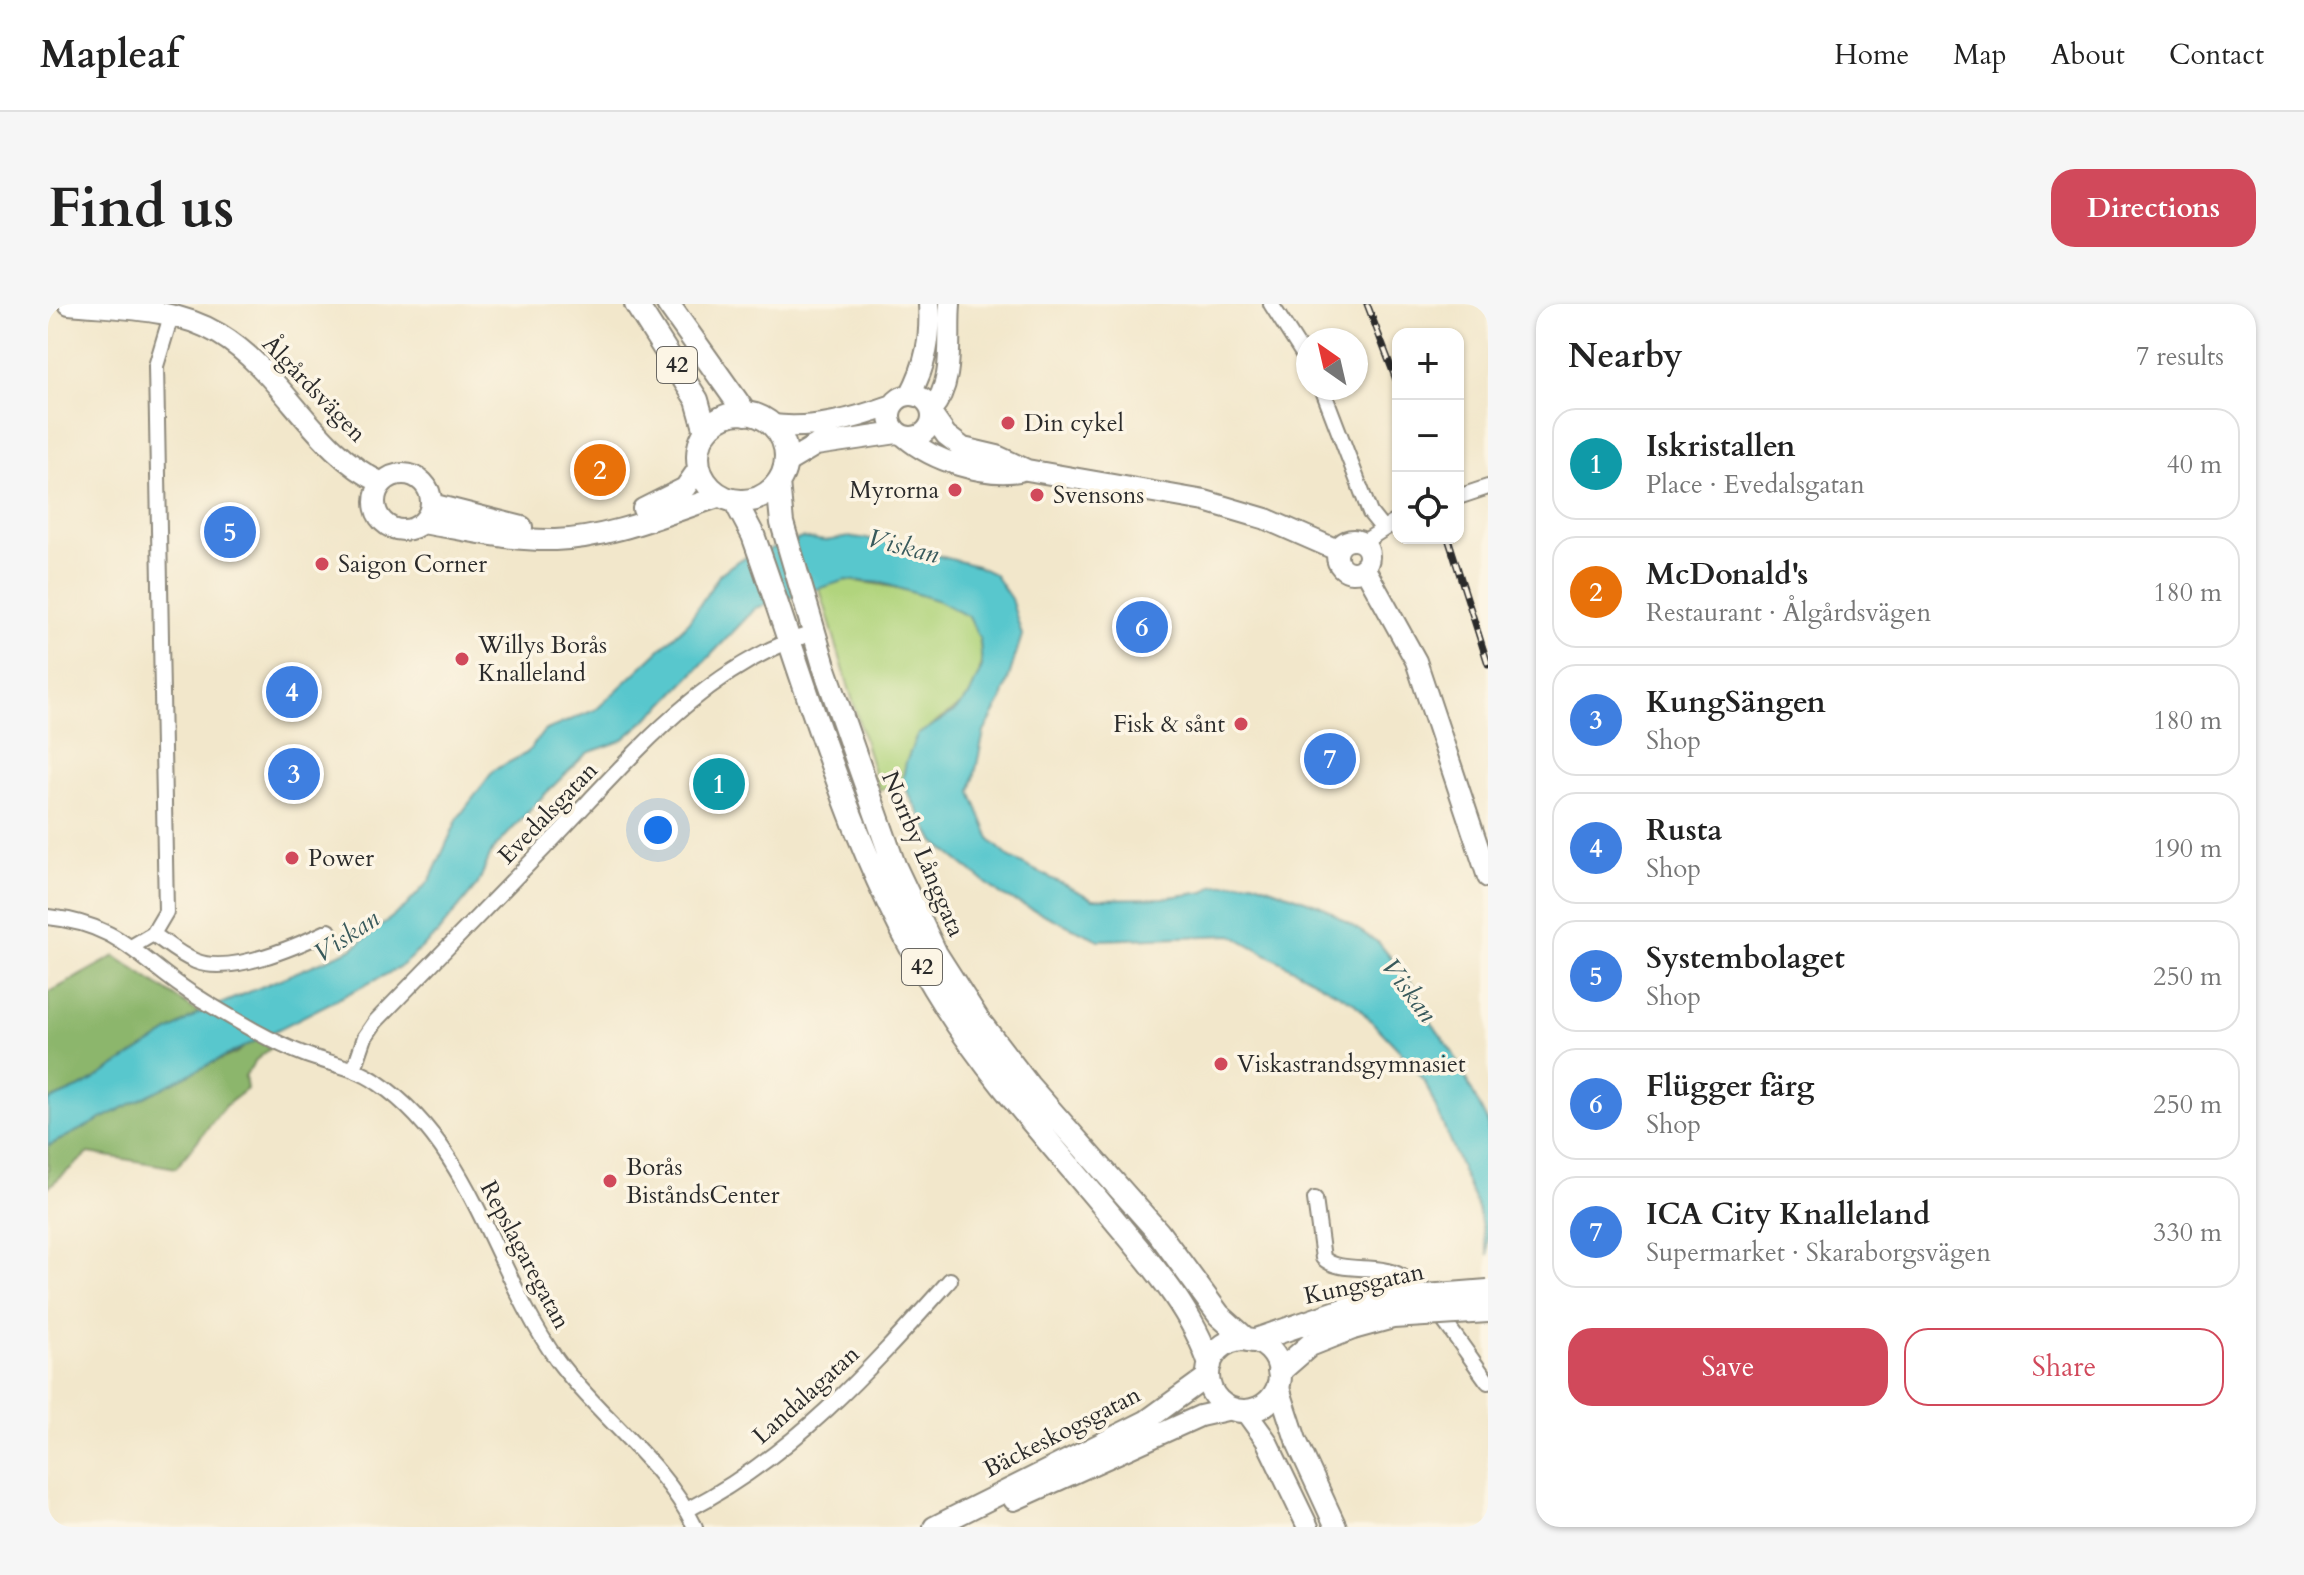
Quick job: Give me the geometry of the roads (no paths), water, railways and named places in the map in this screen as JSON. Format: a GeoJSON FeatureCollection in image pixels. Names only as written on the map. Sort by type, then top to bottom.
{"type":"FeatureCollection","features":[{"type":"Feature","properties":{"kind":"main road","name":"42"},"geometry":{"type":"LineString","coordinates":[[636,304],[697,400],[706,432],[698,452],[699,468],[706,482],[728,498]]}},
{"type":"Feature","properties":{"kind":"main road","name":"42"},"geometry":{"type":"LineString","coordinates":[[675,310],[746,414]]}},
{"type":"Feature","properties":{"kind":"main road"},"geometry":{"type":"LineString","coordinates":[[706,432],[724,417],[746,414],[772,425]]}},
{"type":"Feature","properties":{"kind":"main road","name":"42"},"geometry":{"type":"LineString","coordinates":[[772,425],[784,442],[782,472]]}},
{"type":"Feature","properties":{"kind":"main road"},"geometry":{"type":"LineString","coordinates":[[728,498],[760,497],[782,472]]}},
{"type":"Feature","properties":{"kind":"main road","name":"Norrby Långgata"},"geometry":{"type":"LineString","coordinates":[[782,472],[782,523],[814,633],[894,865],[936,954],[979,1021],[1021,1076],[1128,1197],[1219,1315],[1250,1340]]}},
{"type":"Feature","properties":{"kind":"main road","name":"Norrby Långgata"},"geometry":{"type":"LineString","coordinates":[[728,498],[753,535],[860,841],[912,951],[975,1047],[1156,1271],[1198,1329],[1209,1371]]}},
{"type":"Feature","properties":{"kind":"main road","name":"Kungsgatan"},"geometry":{"type":"LineString","coordinates":[[1250,1340],[1349,1318],[1401,1298],[1488,1291]]}},
{"type":"Feature","properties":{"kind":"main road","name":"Kungsgatan"},"geometry":{"type":"LineString","coordinates":[[1279,1378],[1310,1345],[1349,1318],[1488,1311]]}},
{"type":"Feature","properties":{"kind":"main road","name":"42"},"geometry":{"type":"LineString","coordinates":[[1250,1340],[1273,1355],[1279,1378]]}},
{"type":"Feature","properties":{"kind":"main road"},"geometry":{"type":"LineString","coordinates":[[1209,1371],[1225,1345],[1250,1340]]}},
{"type":"Feature","properties":{"kind":"main road","name":"42"},"geometry":{"type":"LineString","coordinates":[[1209,1371],[1217,1398],[1238,1410]]}},
{"type":"Feature","properties":{"kind":"main road"},"geometry":{"type":"LineString","coordinates":[[1238,1410],[1267,1403],[1279,1378]]}},
{"type":"Feature","properties":{"kind":"street","name":"Ålgårdsvägen"},"geometry":{"type":"LineString","coordinates":[[69,304],[135,308],[171,316],[218,333],[240,349],[343,458],[382,483]]}},
{"type":"Feature","properties":{"kind":"street"},"geometry":{"type":"LineString","coordinates":[[929,304],[928,350],[890,420],[901,435],[916,446],[960,465],[1011,473],[1027,470]]}},
{"type":"Feature","properties":{"kind":"street"},"geometry":{"type":"LineString","coordinates":[[782,472],[816,445],[922,434],[931,424],[931,412],[939,401],[947,377],[950,304]]}},
{"type":"Feature","properties":{"kind":"street"},"geometry":{"type":"LineString","coordinates":[[1271,304],[1296,343]]}},
{"type":"Feature","properties":{"kind":"street"},"geometry":{"type":"LineString","coordinates":[[131,947],[153,934],[166,912],[156,366],[171,316]]}},
{"type":"Feature","properties":{"kind":"street"},"geometry":{"type":"LineString","coordinates":[[772,425],[807,427],[858,417],[902,400],[923,399],[946,435],[963,448],[997,456],[1027,470],[1205,501],[1266,519],[1337,550]]}},
{"type":"Feature","properties":{"kind":"street"},"geometry":{"type":"LineString","coordinates":[[1327,400],[1370,513],[1382,528]]}},
{"type":"Feature","properties":{"kind":"street"},"geometry":{"type":"LineString","coordinates":[[426,513],[427,487],[414,476],[397,474],[382,483],[377,491],[376,510],[387,525],[405,530],[426,513],[515,526],[560,528],[617,517],[658,504],[685,488],[699,468]]}},
{"type":"Feature","properties":{"kind":"street"},"geometry":{"type":"LineString","coordinates":[[1464,495],[1488,487]]}},
{"type":"Feature","properties":{"kind":"street"},"geometry":{"type":"LineString","coordinates":[[426,513],[497,536],[558,540],[602,534],[728,498]]}},
{"type":"Feature","properties":{"kind":"street"},"geometry":{"type":"LineString","coordinates":[[1362,543],[1369,554],[1364,567],[1354,572],[1343,569],[1337,561],[1337,550],[1346,541],[1362,543],[1392,523]]}},
{"type":"Feature","properties":{"kind":"street"},"geometry":{"type":"LineString","coordinates":[[1364,567],[1416,661],[1488,877]]}},
{"type":"Feature","properties":{"kind":"street","name":"Evedalsgatan"},"geometry":{"type":"LineString","coordinates":[[354,1069],[365,1037],[376,1021],[623,766],[713,682],[790,640],[814,633]]}},
{"type":"Feature","properties":{"kind":"street","name":"Repslagaregatan"},"geometry":{"type":"LineString","coordinates":[[48,917],[78,920],[102,928],[197,997],[286,1046],[354,1069],[381,1085],[436,1140],[551,1351],[687,1510],[693,1527]]}},
{"type":"Feature","properties":{"kind":"street"},"geometry":{"type":"LineString","coordinates":[[153,934],[198,963],[219,965],[278,951],[329,931]]}},
{"type":"Feature","properties":{"kind":"street"},"geometry":{"type":"LineString","coordinates":[[1315,1199],[1323,1258],[1334,1265],[1353,1265],[1400,1275],[1451,1329],[1488,1382]]}},
{"type":"Feature","properties":{"kind":"street","name":"Landalagatan"},"geometry":{"type":"LineString","coordinates":[[687,1510],[724,1491],[792,1443],[864,1376],[950,1280]]}},
{"type":"Feature","properties":{"kind":"street","name":"Bäckeskogsgatan"},"geometry":{"type":"LineString","coordinates":[[934,1527],[1122,1434],[1166,1409],[1209,1371]]}},
{"type":"Feature","properties":{"kind":"street"},"geometry":{"type":"LineString","coordinates":[[1279,1378],[1296,1440],[1336,1527]]}},
{"type":"Feature","properties":{"kind":"street"},"geometry":{"type":"LineString","coordinates":[[1238,1410],[1266,1440],[1308,1527]]}},
{"type":"Feature","properties":{"kind":"street","name":"Bäckeskogsgatan"},"geometry":{"type":"LineString","coordinates":[[960,1527],[1200,1416],[1238,1410]]}},
{"type":"Feature","properties":{"kind":"water","name":"Viskan"},"geometry":{"type":"Polygon","coordinates":[[[850,537],[878,540],[977,566],[994,574],[1011,599],[1022,635],[1002,699],[984,732],[971,792],[991,841],[1010,858],[1093,899],[1163,898],[1205,892],[1213,886],[1253,881],[1321,906],[1379,943],[1417,990],[1413,996],[1453,1053],[1488,1123],[1488,1255],[1478,1209],[1426,1084],[1400,1051],[1353,1002],[1232,935],[1099,940],[1001,895],[935,842],[902,782],[906,762],[917,735],[954,712],[969,696],[982,667],[980,640],[969,617],[939,601],[882,583],[846,580],[756,608],[662,706],[621,741],[587,753],[492,851],[478,884],[437,934],[399,968],[48,1146],[48,1101],[85,1085],[199,1013],[352,949],[406,906],[430,880],[458,818],[494,770],[527,753],[544,731],[597,709],[687,624],[720,574],[739,560],[802,538],[825,541],[850,537]]]}},
{"type":"Feature","properties":{"kind":"railway"},"geometry":{"type":"LineString","coordinates":[[1367,304],[1392,369]]}},
{"type":"Feature","properties":{"kind":"railway"},"geometry":{"type":"LineString","coordinates":[[1450,544],[1488,664]]}},
{"type":"Feature","properties":{"kind":"place","name":"Din cykel"},"geometry":{"type":"Point","coordinates":[1008,423]}},
{"type":"Feature","properties":{"kind":"place","name":"McDonald's"},"geometry":{"type":"Point","coordinates":[600,470]}},
{"type":"Feature","properties":{"kind":"place","name":"Myrorna"},"geometry":{"type":"Point","coordinates":[955,490]}},
{"type":"Feature","properties":{"kind":"place","name":"Svensons"},"geometry":{"type":"Point","coordinates":[1037,495]}},
{"type":"Feature","properties":{"kind":"place","name":"Systembolaget"},"geometry":{"type":"Point","coordinates":[230,532]}},
{"type":"Feature","properties":{"kind":"place","name":"Saigon Corner"},"geometry":{"type":"Point","coordinates":[322,564]}},
{"type":"Feature","properties":{"kind":"place","name":"Flügger färg"},"geometry":{"type":"Point","coordinates":[1142,627]}},
{"type":"Feature","properties":{"kind":"place","name":"Willys Borås Knalleland"},"geometry":{"type":"Point","coordinates":[462,659]}},
{"type":"Feature","properties":{"kind":"place","name":"Rusta"},"geometry":{"type":"Point","coordinates":[292,692]}},
{"type":"Feature","properties":{"kind":"place","name":"Fisk & sånt"},"geometry":{"type":"Point","coordinates":[1241,724]}},
{"type":"Feature","properties":{"kind":"place","name":"ICA City Knalleland"},"geometry":{"type":"Point","coordinates":[1330,759]}},
{"type":"Feature","properties":{"kind":"place","name":"KungSängen"},"geometry":{"type":"Point","coordinates":[294,774]}},
{"type":"Feature","properties":{"kind":"place","name":"Iskristallen"},"geometry":{"type":"Point","coordinates":[719,784]}},
{"type":"Feature","properties":{"kind":"place","name":"Power"},"geometry":{"type":"Point","coordinates":[292,858]}},
{"type":"Feature","properties":{"kind":"place","name":"Viskastrandsgymnasiet"},"geometry":{"type":"Point","coordinates":[1221,1064]}},
{"type":"Feature","properties":{"kind":"place","name":"Borås BiståndsCenter"},"geometry":{"type":"Point","coordinates":[610,1181]}}]}
